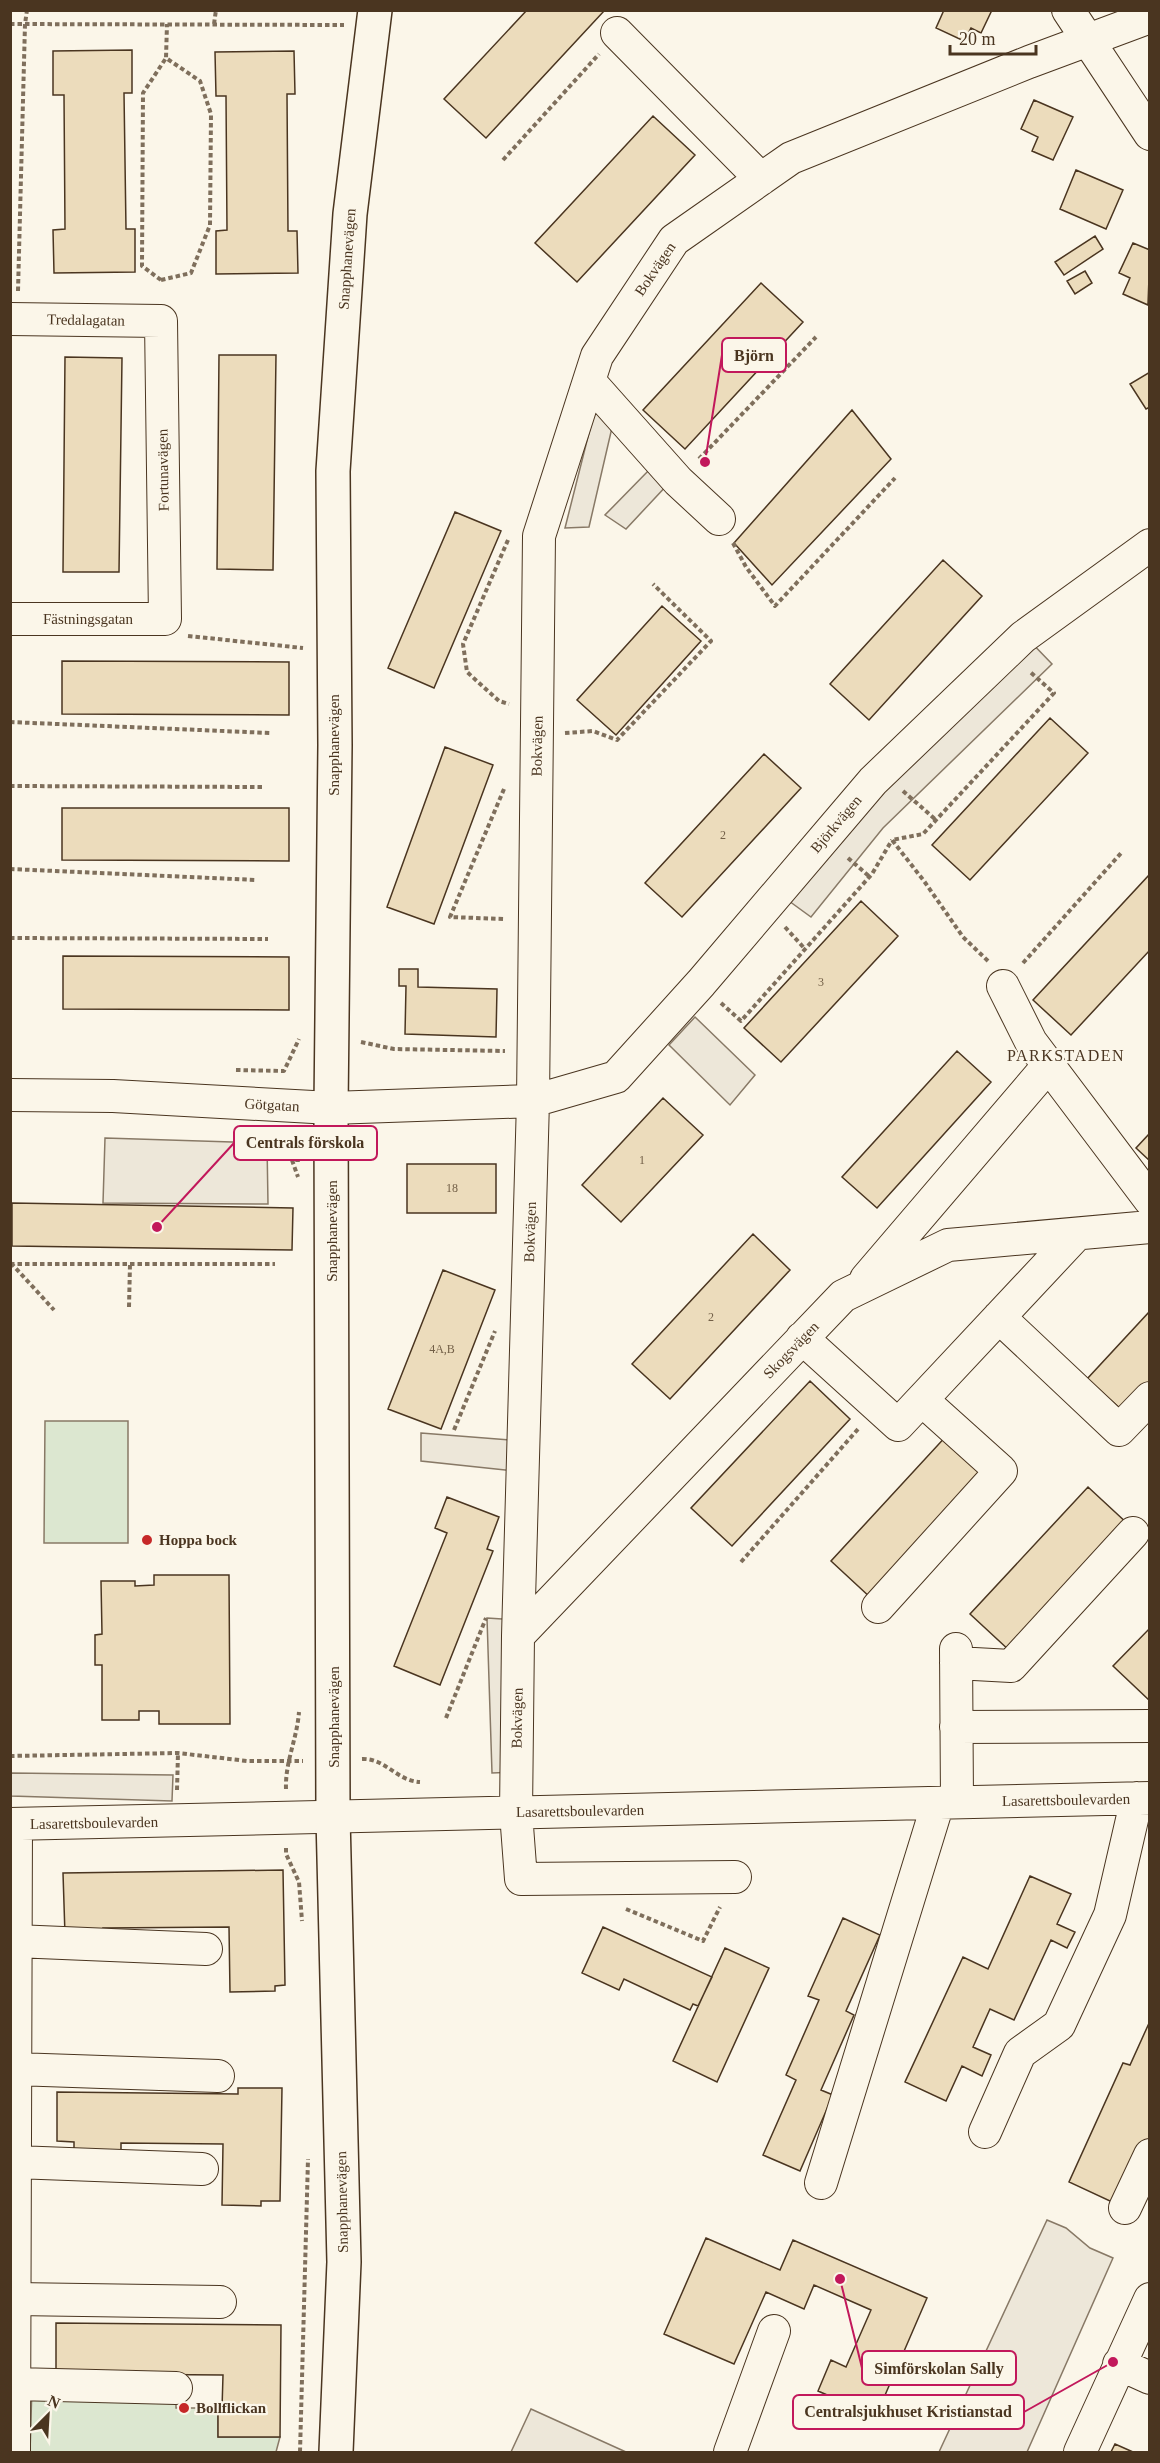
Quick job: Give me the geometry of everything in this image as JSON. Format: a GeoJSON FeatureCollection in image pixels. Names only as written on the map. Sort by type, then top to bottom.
{"type":"FeatureCollection","features":[{"type":"Feature","properties":{"kind":"main road","name":"Snapphanevägen"},"geometry":{"type":"LineString","coordinates":[[334,2448],[344,2262],[333,1817],[331,1108],[335,746],[333,471],[362,18]]}},
{"type":"Feature","properties":{"kind":"street"},"geometry":{"type":"LineString","coordinates":[[1068,10],[1149,134]]}},
{"type":"Feature","properties":{"kind":"street","name":"Bokvägen"},"geometry":{"type":"LineString","coordinates":[[735,1877],[521,1879],[516,1813],[518,1636],[534,1052],[539,536],[597,356],[674,240],[791,158],[1149,17]]}},
{"type":"Feature","properties":{"kind":"street"},"geometry":{"type":"LineString","coordinates":[[617,33],[761,179]]}},
{"type":"Feature","properties":{"kind":"street","name":"Tredalagatan"},"geometry":{"type":"LineString","coordinates":[[14,319],[161,321]]}},
{"type":"Feature","properties":{"kind":"street","name":"Fortunavägen"},"geometry":{"type":"LineString","coordinates":[[161,321],[165,619]]}},
{"type":"Feature","properties":{"kind":"street"},"geometry":{"type":"LineString","coordinates":[[590,381],[678,481],[719,519]]}},
{"type":"Feature","properties":{"kind":"street","name":"Björkvägen"},"geometry":{"type":"LineString","coordinates":[[533,1101],[616,1077],[701,983],[882,772],[1023,637],[1149,546]]}},
{"type":"Feature","properties":{"kind":"street","name":"Fästningsgatan"},"geometry":{"type":"LineString","coordinates":[[10,619],[165,619]]}},
{"type":"Feature","properties":{"kind":"street"},"geometry":{"type":"LineString","coordinates":[[1006,983],[1031,1042],[1149,1200]]}},
{"type":"Feature","properties":{"kind":"street"},"geometry":{"type":"LineString","coordinates":[[858,1288],[1048,1066]]}},
{"type":"Feature","properties":{"kind":"street","name":"Götgatan"},"geometry":{"type":"LineString","coordinates":[[10,1095],[113,1096],[331,1108],[533,1101]]}},
{"type":"Feature","properties":{"kind":"street","name":"Skogsvägen"},"geometry":{"type":"LineString","coordinates":[[518,1636],[843,1296],[948,1245],[1149,1227]]}},
{"type":"Feature","properties":{"kind":"street"},"geometry":{"type":"LineString","coordinates":[[802,1338],[898,1425],[1077,1234]]}},
{"type":"Feature","properties":{"kind":"street"},"geometry":{"type":"LineString","coordinates":[[999,1317],[1134,1432],[1149,1398]]}},
{"type":"Feature","properties":{"kind":"street"},"geometry":{"type":"LineString","coordinates":[[878,1607],[1000,1471],[922,1400]]}},
{"type":"Feature","properties":{"kind":"street"},"geometry":{"type":"LineString","coordinates":[[821,2183],[948,1802],[956,1727],[956,1656],[1011,1666],[1133,1533]]}},
{"type":"Feature","properties":{"kind":"street"},"geometry":{"type":"LineString","coordinates":[[956,1727],[1149,1726]]}},
{"type":"Feature","properties":{"kind":"street"},"geometry":{"type":"LineString","coordinates":[[985,2133],[1020,2053],[1059,2025],[1110,1915],[1143,1798]]}},
{"type":"Feature","properties":{"kind":"street","name":"Lasarettsboulevarden"},"geometry":{"type":"LineString","coordinates":[[13,1824],[1143,1798]]}},
{"type":"Feature","properties":{"kind":"street"},"geometry":{"type":"LineString","coordinates":[[13,1824],[15,1941],[14,2452]]}},
{"type":"Feature","properties":{"kind":"street"},"geometry":{"type":"LineString","coordinates":[[15,1941],[206,1949]]}},
{"type":"Feature","properties":{"kind":"street"},"geometry":{"type":"LineString","coordinates":[[15,2069],[218,2076]]}},
{"type":"Feature","properties":{"kind":"street"},"geometry":{"type":"LineString","coordinates":[[1125,2208],[1149,2155]]}},
{"type":"Feature","properties":{"kind":"street"},"geometry":{"type":"LineString","coordinates":[[15,2162],[202,2169]]}},
{"type":"Feature","properties":{"kind":"street"},"geometry":{"type":"LineString","coordinates":[[15,2299],[220,2302]]}},
{"type":"Feature","properties":{"kind":"street"},"geometry":{"type":"LineString","coordinates":[[1080,2452],[1149,2299]]}},
{"type":"Feature","properties":{"kind":"street"},"geometry":{"type":"LineString","coordinates":[[730,2452],[774,2331]]}},
{"type":"Feature","properties":{"kind":"street"},"geometry":{"type":"LineString","coordinates":[[1119,2364],[1149,2378]]}},
{"type":"Feature","properties":{"kind":"street"},"geometry":{"type":"LineString","coordinates":[[13,2405],[176,2388]]}},
{"type":"Feature","properties":{"kind":"path"},"geometry":{"type":"LineString","coordinates":[[14,319],[27,10]]}},
{"type":"Feature","properties":{"kind":"path"},"geometry":{"type":"LineString","coordinates":[[214,24],[216,10]]}},
{"type":"Feature","properties":{"kind":"path"},"geometry":{"type":"LineString","coordinates":[[10,24],[214,24],[362,18]]}},
{"type":"Feature","properties":{"kind":"path"},"geometry":{"type":"LineString","coordinates":[[166,58],[200,81],[211,114],[210,225],[191,273],[162,280],[142,266],[143,93],[166,58],[167,24]]}},
{"type":"Feature","properties":{"kind":"path"},"geometry":{"type":"LineString","coordinates":[[503,160],[617,33]]}},
{"type":"Feature","properties":{"kind":"path"},"geometry":{"type":"LineString","coordinates":[[678,481],[816,337]]}},
{"type":"Feature","properties":{"kind":"path"},"geometry":{"type":"LineString","coordinates":[[719,519],[746,567],[775,606],[895,478]]}},
{"type":"Feature","properties":{"kind":"path"},"geometry":{"type":"LineString","coordinates":[[539,536],[507,540],[463,644],[467,672],[500,702],[537,723],[593,731],[617,740],[711,641],[653,584]]}},
{"type":"Feature","properties":{"kind":"path"},"geometry":{"type":"LineString","coordinates":[[165,619],[179,635],[305,648]]}},
{"type":"Feature","properties":{"kind":"path"},"geometry":{"type":"LineString","coordinates":[[741,1021],[872,874],[892,840],[923,834],[1054,693],[1008,652]]}},
{"type":"Feature","properties":{"kind":"path"},"geometry":{"type":"LineString","coordinates":[[10,722],[270,733]]}},
{"type":"Feature","properties":{"kind":"path"},"geometry":{"type":"LineString","coordinates":[[882,772],[936,820]]}},
{"type":"Feature","properties":{"kind":"path"},"geometry":{"type":"LineString","coordinates":[[10,786],[263,787]]}},
{"type":"Feature","properties":{"kind":"path"},"geometry":{"type":"LineString","coordinates":[[505,788],[450,917],[535,920]]}},
{"type":"Feature","properties":{"kind":"path"},"geometry":{"type":"LineString","coordinates":[[892,840],[924,881],[963,938],[1006,983],[1122,852]]}},
{"type":"Feature","properties":{"kind":"path"},"geometry":{"type":"LineString","coordinates":[[10,869],[257,880]]}},
{"type":"Feature","properties":{"kind":"path"},"geometry":{"type":"LineString","coordinates":[[10,938],[268,939]]}},
{"type":"Feature","properties":{"kind":"path"},"geometry":{"type":"LineString","coordinates":[[226,1070],[284,1071],[300,1036],[332,1036],[394,1049],[534,1052]]}},
{"type":"Feature","properties":{"kind":"path"},"geometry":{"type":"LineString","coordinates":[[11,1263],[275,1264]]}},
{"type":"Feature","properties":{"kind":"path"},"geometry":{"type":"LineString","coordinates":[[11,1263],[54,1310]]}},
{"type":"Feature","properties":{"kind":"path"},"geometry":{"type":"LineString","coordinates":[[129,1307],[130,1264]]}},
{"type":"Feature","properties":{"kind":"path"},"geometry":{"type":"LineString","coordinates":[[454,1430],[498,1322]]}},
{"type":"Feature","properties":{"kind":"path"},"geometry":{"type":"LineString","coordinates":[[741,1562],[878,1407]]}},
{"type":"Feature","properties":{"kind":"path"},"geometry":{"type":"LineString","coordinates":[[446,1718],[487,1618]]}},
{"type":"Feature","properties":{"kind":"path"},"geometry":{"type":"LineString","coordinates":[[10,1756],[178,1753],[247,1761],[334,1760]]}},
{"type":"Feature","properties":{"kind":"path"},"geometry":{"type":"LineString","coordinates":[[177,1821],[178,1753]]}},
{"type":"Feature","properties":{"kind":"path"},"geometry":{"type":"LineString","coordinates":[[619,1906],[704,1941],[735,1877]]}},
{"type":"Feature","properties":{"kind":"green space"},"geometry":{"type":"Polygon","coordinates":[[[45,1421],[128,1421],[128,1543],[44,1543],[45,1421]]]}},
{"type":"Feature","properties":{"kind":"green space"},"geometry":{"type":"Polygon","coordinates":[[[32,2386],[176,2388],[176,2408],[218,2408],[218,2437],[280,2437],[276,2452],[30,2452],[32,2386]]]}},
{"type":"Feature","properties":{"kind":"shaded area"},"geometry":{"type":"Polygon","coordinates":[[[594,413],[614,419],[589,527],[565,528],[594,413]]]}},
{"type":"Feature","properties":{"kind":"shaded area"},"geometry":{"type":"Polygon","coordinates":[[[651,468],[669,483],[626,529],[605,515],[651,468]]]}},
{"type":"Feature","properties":{"kind":"shaded area"},"geometry":{"type":"Polygon","coordinates":[[[1025,636],[1052,664],[883,828],[811,917],[778,893],[1025,636]]]}},
{"type":"Feature","properties":{"kind":"shaded area"},"geometry":{"type":"Polygon","coordinates":[[[695,1017],[755,1075],[730,1105],[669,1045],[695,1017]]]}},
{"type":"Feature","properties":{"kind":"shaded area"},"geometry":{"type":"Polygon","coordinates":[[[105,1138],[267,1143],[268,1204],[103,1203],[105,1138]]]}},
{"type":"Feature","properties":{"kind":"shaded area"},"geometry":{"type":"Polygon","coordinates":[[[421,1433],[524,1441],[523,1472],[421,1461],[421,1433]]]}},
{"type":"Feature","properties":{"kind":"shaded area"},"geometry":{"type":"Polygon","coordinates":[[[487,1618],[518,1620],[516,1772],[492,1773],[487,1618]]]}},
{"type":"Feature","properties":{"kind":"shaded area"},"geometry":{"type":"Polygon","coordinates":[[[11,1773],[173,1775],[172,1801],[11,1796],[11,1773]]]}},
{"type":"Feature","properties":{"kind":"shaded area"},"geometry":{"type":"Polygon","coordinates":[[[1047,2220],[1066,2228],[1090,2248],[1113,2258],[1027,2452],[939,2452],[1047,2220]]]}},
{"type":"Feature","properties":{"kind":"shaded area"},"geometry":{"type":"Polygon","coordinates":[[[531,2409],[626,2452],[511,2452],[531,2409]]]}},
{"type":"Feature","properties":{"kind":"building"},"geometry":{"type":"Polygon","coordinates":[[[527,10],[604,11],[486,138],[444,99],[527,10]]]}},
{"type":"Feature","properties":{"kind":"building"},"geometry":{"type":"Polygon","coordinates":[[[944,10],[992,10],[981,33],[971,28],[964,41],[936,28],[944,10]]]}},
{"type":"Feature","properties":{"kind":"building"},"geometry":{"type":"Polygon","coordinates":[[[132,50],[132,93],[124,93],[126,229],[135,229],[135,272],[54,273],[53,230],[65,229],[64,95],[53,95],[53,51],[132,50]]]}},
{"type":"Feature","properties":{"kind":"building"},"geometry":{"type":"Polygon","coordinates":[[[294,51],[295,94],[287,94],[288,231],[297,231],[298,273],[216,274],[216,231],[227,230],[226,96],[216,96],[215,52],[294,51]]]}},
{"type":"Feature","properties":{"kind":"building"},"geometry":{"type":"Polygon","coordinates":[[[1034,100],[1073,117],[1053,160],[1032,151],[1038,137],[1021,129],[1034,100]]]}},
{"type":"Feature","properties":{"kind":"building"},"geometry":{"type":"Polygon","coordinates":[[[653,116],[695,155],[577,282],[535,243],[653,116]]]}},
{"type":"Feature","properties":{"kind":"building"},"geometry":{"type":"Polygon","coordinates":[[[1076,170],[1123,190],[1106,229],[1060,209],[1076,170]]]}},
{"type":"Feature","properties":{"kind":"building"},"geometry":{"type":"Polygon","coordinates":[[[1095,236],[1103,249],[1064,275],[1055,262],[1095,236]]]}},
{"type":"Feature","properties":{"kind":"building"},"geometry":{"type":"Polygon","coordinates":[[[1133,243],[1150,250],[1148,305],[1123,294],[1130,278],[1119,273],[1133,243]]]}},
{"type":"Feature","properties":{"kind":"building"},"geometry":{"type":"Polygon","coordinates":[[[1085,271],[1092,283],[1075,294],[1067,281],[1085,271]]]}},
{"type":"Feature","properties":{"kind":"building"},"geometry":{"type":"Polygon","coordinates":[[[761,283],[803,322],[685,449],[643,410],[761,283]]]}},
{"type":"Feature","properties":{"kind":"building"},"geometry":{"type":"Polygon","coordinates":[[[219,355],[276,355],[273,570],[217,569],[219,355]]]}},
{"type":"Feature","properties":{"kind":"building"},"geometry":{"type":"Polygon","coordinates":[[[65,357],[122,358],[119,572],[63,572],[65,357]]]}},
{"type":"Feature","properties":{"kind":"building"},"geometry":{"type":"Polygon","coordinates":[[[1150,372],[1150,407],[1146,409],[1130,384],[1150,372]]]}},
{"type":"Feature","properties":{"kind":"building"},"geometry":{"type":"Polygon","coordinates":[[[852,410],[891,459],[772,585],[734,543],[852,410]]]}},
{"type":"Feature","properties":{"kind":"building"},"geometry":{"type":"Polygon","coordinates":[[[455,512],[501,531],[434,688],[388,668],[455,512]]]}},
{"type":"Feature","properties":{"kind":"building"},"geometry":{"type":"Polygon","coordinates":[[[943,560],[982,596],[869,720],[830,684],[943,560]]]}},
{"type":"Feature","properties":{"kind":"building"},"geometry":{"type":"Polygon","coordinates":[[[662,606],[701,641],[616,735],[577,700],[662,606]]]}},
{"type":"Feature","properties":{"kind":"building"},"geometry":{"type":"Polygon","coordinates":[[[62,661],[289,662],[289,715],[62,714],[62,661]]]}},
{"type":"Feature","properties":{"kind":"building"},"geometry":{"type":"Polygon","coordinates":[[[1050,718],[1088,753],[970,880],[932,845],[1050,718]]]}},
{"type":"Feature","properties":{"kind":"building"},"geometry":{"type":"Polygon","coordinates":[[[445,747],[493,765],[434,924],[387,907],[445,747]]]}},
{"type":"Feature","properties":{"kind":"building"},"geometry":{"type":"Polygon","coordinates":[[[764,754],[801,788],[682,917],[645,883],[764,754]]]}},
{"type":"Feature","properties":{"kind":"building"},"geometry":{"type":"Polygon","coordinates":[[[62,808],[289,808],[289,861],[62,860],[62,808]]]}},
{"type":"Feature","properties":{"kind":"building"},"geometry":{"type":"Polygon","coordinates":[[[1150,874],[1150,950],[1071,1035],[1033,1000],[1150,874]]]}},
{"type":"Feature","properties":{"kind":"building"},"geometry":{"type":"Polygon","coordinates":[[[861,901],[898,936],[781,1062],[744,1028],[861,901]]]}},
{"type":"Feature","properties":{"kind":"building"},"geometry":{"type":"Polygon","coordinates":[[[63,956],[289,957],[289,1010],[63,1009],[63,956]]]}},
{"type":"Feature","properties":{"kind":"building"},"geometry":{"type":"Polygon","coordinates":[[[399,969],[418,969],[418,987],[497,989],[496,1037],[405,1034],[406,986],[399,986],[399,969]]]}},
{"type":"Feature","properties":{"kind":"building"},"geometry":{"type":"Polygon","coordinates":[[[957,1051],[991,1082],[877,1208],[842,1177],[957,1051]]]}},
{"type":"Feature","properties":{"kind":"building"},"geometry":{"type":"Polygon","coordinates":[[[663,1098],[703,1135],[621,1222],[582,1185],[663,1098]]]}},
{"type":"Feature","properties":{"kind":"building"},"geometry":{"type":"Polygon","coordinates":[[[1150,1133],[1150,1161],[1136,1148],[1150,1133]]]}},
{"type":"Feature","properties":{"kind":"building"},"geometry":{"type":"Polygon","coordinates":[[[407,1164],[496,1164],[496,1213],[407,1213],[407,1164]]]}},
{"type":"Feature","properties":{"kind":"building"},"geometry":{"type":"Polygon","coordinates":[[[12,1203],[293,1208],[292,1250],[12,1246],[12,1203]]]}},
{"type":"Feature","properties":{"kind":"building"},"geometry":{"type":"Polygon","coordinates":[[[753,1234],[790,1270],[670,1399],[632,1364],[753,1234]]]}},
{"type":"Feature","properties":{"kind":"building"},"geometry":{"type":"Polygon","coordinates":[[[443,1270],[495,1290],[441,1429],[388,1409],[443,1270]]]}},
{"type":"Feature","properties":{"kind":"building"},"geometry":{"type":"Polygon","coordinates":[[[1150,1311],[1150,1382],[1123,1411],[1087,1379],[1150,1311]]]}},
{"type":"Feature","properties":{"kind":"building"},"geometry":{"type":"Polygon","coordinates":[[[810,1381],[850,1419],[732,1546],[691,1508],[810,1381]]]}},
{"type":"Feature","properties":{"kind":"building"},"geometry":{"type":"Polygon","coordinates":[[[949,1433],[990,1471],[872,1599],[831,1561],[949,1433]]]}},
{"type":"Feature","properties":{"kind":"building"},"geometry":{"type":"Polygon","coordinates":[[[1088,1487],[1129,1525],[1011,1652],[970,1614],[1088,1487]]]}},
{"type":"Feature","properties":{"kind":"building"},"geometry":{"type":"Polygon","coordinates":[[[447,1497],[499,1517],[487,1549],[493,1551],[440,1685],[394,1666],[447,1533],[435,1528],[447,1497]]]}},
{"type":"Feature","properties":{"kind":"building"},"geometry":{"type":"Polygon","coordinates":[[[154,1575],[229,1575],[230,1724],[159,1724],[159,1711],[139,1711],[139,1720],[102,1720],[102,1665],[95,1665],[95,1635],[102,1634],[101,1581],[135,1581],[135,1586],[154,1585],[154,1575]]]}},
{"type":"Feature","properties":{"kind":"building"},"geometry":{"type":"Polygon","coordinates":[[[1150,1628],[1150,1701],[1113,1666],[1150,1628]]]}},
{"type":"Feature","properties":{"kind":"building"},"geometry":{"type":"Polygon","coordinates":[[[283,1870],[285,1985],[275,1986],[275,1991],[230,1992],[229,1927],[103,1928],[104,1934],[65,1935],[63,1873],[283,1870]]]}},
{"type":"Feature","properties":{"kind":"building"},"geometry":{"type":"Polygon","coordinates":[[[1030,1876],[1071,1894],[1057,1924],[1075,1932],[1067,1948],[1051,1940],[1014,2020],[990,2009],[973,2047],[991,2055],[982,2076],[962,2066],[946,2101],[905,2082],[963,1957],[988,1969],[1030,1876]]]}},
{"type":"Feature","properties":{"kind":"building"},"geometry":{"type":"Polygon","coordinates":[[[843,1918],[880,1935],[846,2011],[854,2015],[821,2090],[833,2095],[800,2171],[763,2155],[796,2080],[786,2075],[819,2000],[808,1996],[843,1918]]]}},
{"type":"Feature","properties":{"kind":"building"},"geometry":{"type":"Polygon","coordinates":[[[603,1927],[712,1977],[698,2006],[693,2004],[690,2010],[624,1979],[619,1990],[582,1973],[603,1927]]]}},
{"type":"Feature","properties":{"kind":"building"},"geometry":{"type":"Polygon","coordinates":[[[725,1948],[769,1968],[717,2082],[673,2061],[725,1948]]]}},
{"type":"Feature","properties":{"kind":"building"},"geometry":{"type":"Polygon","coordinates":[[[1150,2021],[1150,2154],[1125,2208],[1069,2182],[1123,2063],[1130,2065],[1150,2021]]]}},
{"type":"Feature","properties":{"kind":"building"},"geometry":{"type":"Polygon","coordinates":[[[238,2088],[282,2088],[280,2201],[261,2201],[261,2206],[222,2205],[223,2144],[121,2143],[121,2156],[74,2155],[74,2142],[57,2141],[57,2092],[238,2094],[238,2088]]]}},
{"type":"Feature","properties":{"kind":"building"},"geometry":{"type":"Polygon","coordinates":[[[706,2238],[780,2270],[793,2240],[927,2298],[876,2416],[818,2391],[831,2360],[846,2367],[871,2310],[814,2285],[804,2309],[766,2292],[734,2364],[664,2334],[706,2238]]]}},
{"type":"Feature","properties":{"kind":"building"},"geometry":{"type":"Polygon","coordinates":[[[56,2323],[281,2325],[280,2437],[218,2437],[218,2408],[222,2409],[223,2375],[96,2374],[56,2377],[56,2323]]]}},
{"type":"Feature","properties":{"kind":"building"},"geometry":{"type":"Polygon","coordinates":[[[1115,2444],[1133,2452],[1111,2452],[1115,2444]]]}},
{"type":"Feature","properties":{"kind":"place","name":"Björn"},"geometry":{"type":"Point","coordinates":[705,462]}},
{"type":"Feature","properties":{"kind":"place","name":"Centrals förskola"},"geometry":{"type":"Point","coordinates":[157,1227]}},
{"type":"Feature","properties":{"kind":"place","name":"Hoppa bock"},"geometry":{"type":"Point","coordinates":[147,1540]}},
{"type":"Feature","properties":{"kind":"place","name":"Simförskolan Sally"},"geometry":{"type":"Point","coordinates":[840,2279]}},
{"type":"Feature","properties":{"kind":"place","name":"Centralsjukhuset Kristianstad"},"geometry":{"type":"Point","coordinates":[1113,2362]}},
{"type":"Feature","properties":{"kind":"place","name":"Bollflickan"},"geometry":{"type":"Point","coordinates":[184,2408]}},
{"type":"Feature","properties":{"kind":"district","name":"PARKSTADEN"},"geometry":{"type":"Point","coordinates":[1066,1055]}}]}
